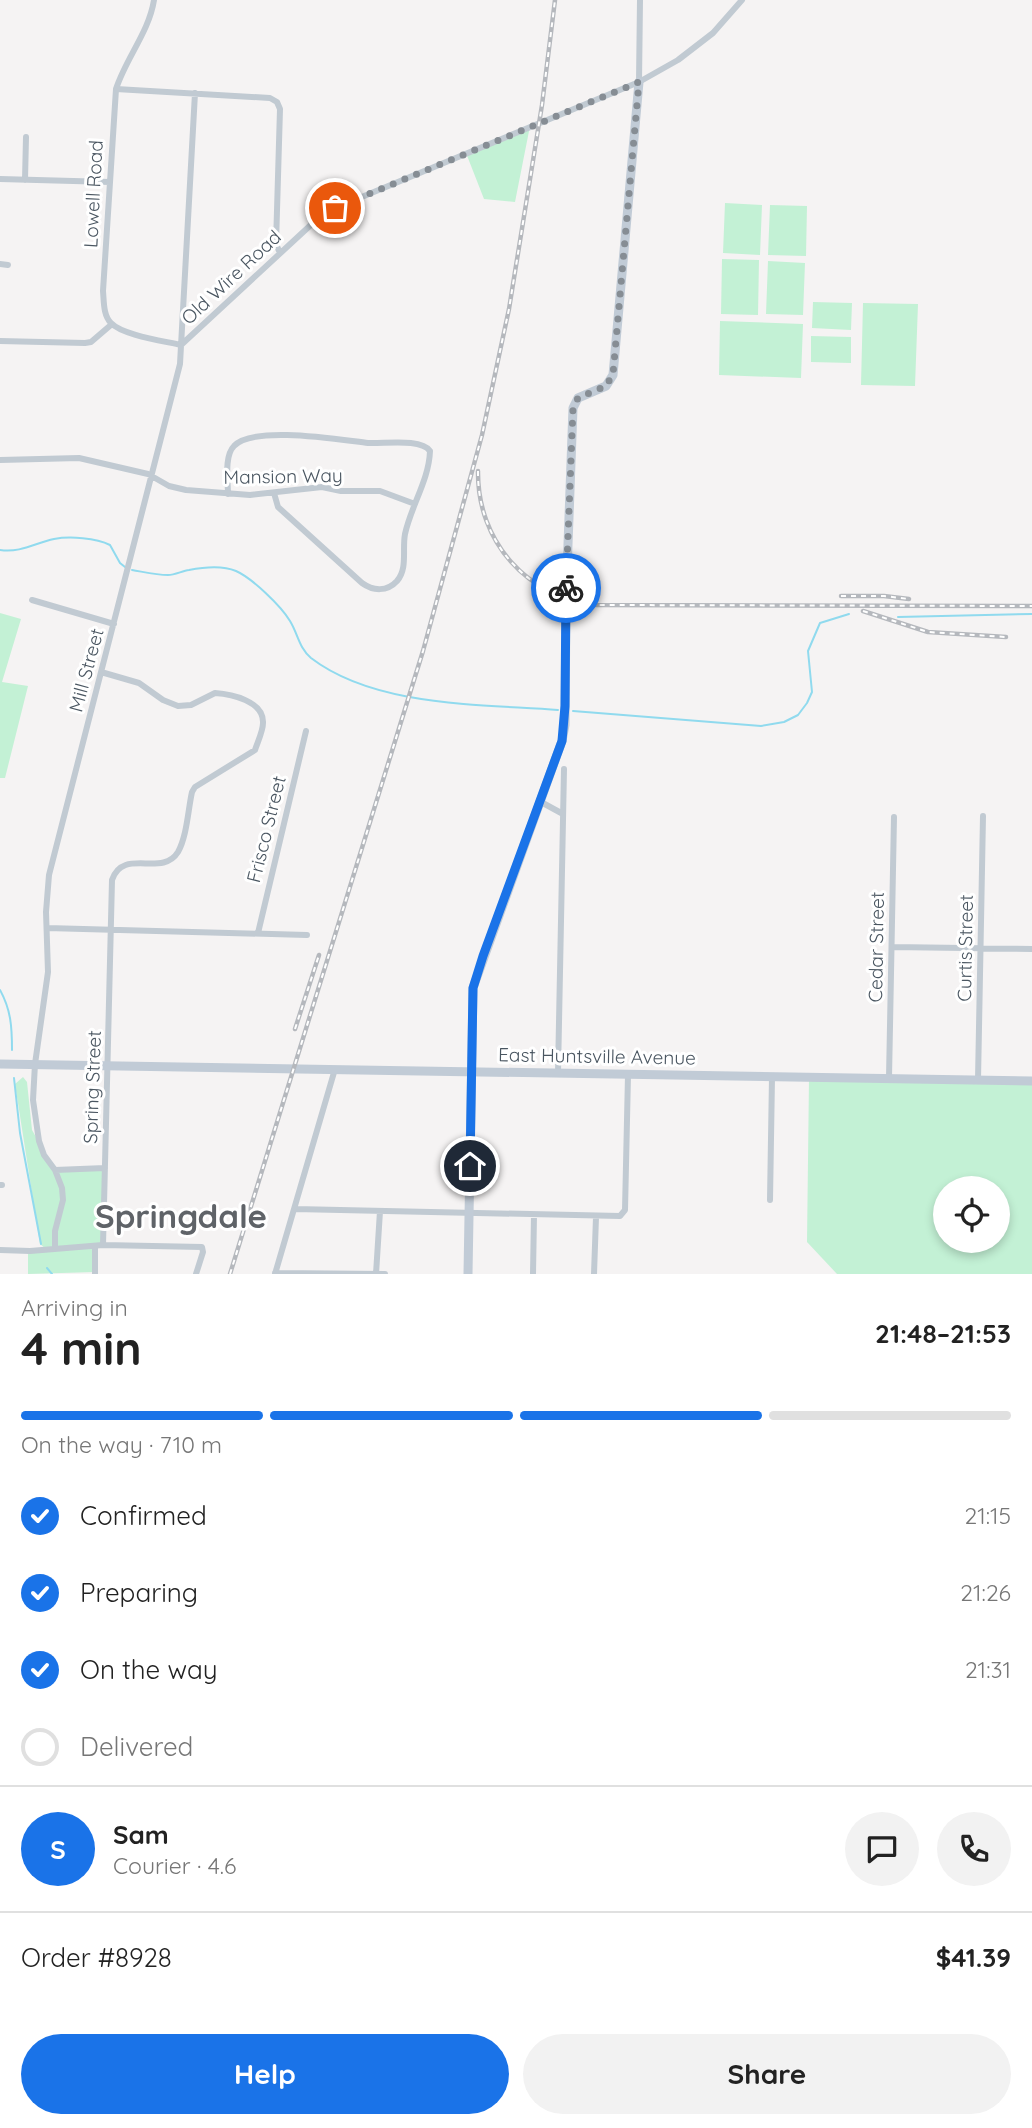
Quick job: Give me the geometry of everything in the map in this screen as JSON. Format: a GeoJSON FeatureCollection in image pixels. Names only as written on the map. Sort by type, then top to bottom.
{"type":"FeatureCollection","features":[{"type":"Feature","properties":{"kind":"street","name":"Lowell Road"},"geometry":{"type":"LineString","coordinates":[[111,324],[106,316],[103,291],[116,89],[149,19],[154,0]]}},
{"type":"Feature","properties":{"kind":"street"},"geometry":{"type":"LineString","coordinates":[[468,1274],[473,988],[562,741],[573,408],[578,398],[606,386],[613,374],[639,82],[640,0]]}},
{"type":"Feature","properties":{"kind":"street","name":"Old Wire Road"},"geometry":{"type":"LineString","coordinates":[[181,345],[328,211],[639,82],[678,60],[713,33],[743,0]]}},
{"type":"Feature","properties":{"kind":"street"},"geometry":{"type":"LineString","coordinates":[[116,89],[270,98],[277,102],[280,109],[276,244],[279,253]]}},
{"type":"Feature","properties":{"kind":"street","name":"Mill Street"},"geometry":{"type":"LineString","coordinates":[[55,1249],[55,1231],[63,1200],[62,1188],[39,1141],[33,1100],[35,1064],[48,972],[49,875],[180,364],[195,93]]}},
{"type":"Feature","properties":{"kind":"street"},"geometry":{"type":"LineString","coordinates":[[25,180],[26,137]]}},
{"type":"Feature","properties":{"kind":"street"},"geometry":{"type":"LineString","coordinates":[[0,179],[110,182]]}},
{"type":"Feature","properties":{"kind":"street"},"geometry":{"type":"LineString","coordinates":[[0,341],[85,343],[91,342],[111,324],[121,330],[181,345]]}},
{"type":"Feature","properties":{"kind":"street"},"geometry":{"type":"LineString","coordinates":[[228,494],[229,457],[234,445],[239,442],[283,435],[313,436],[374,443],[421,444],[429,449],[430,456],[406,532],[401,575],[392,585],[373,589],[362,583],[278,507],[274,493]]}},
{"type":"Feature","properties":{"kind":"street","name":"Mansion Way"},"geometry":{"type":"LineString","coordinates":[[0,460],[79,458],[152,477],[177,489],[250,495],[322,488],[372,491],[388,493],[415,504]]}},
{"type":"Feature","properties":{"kind":"street"},"geometry":{"type":"LineString","coordinates":[[32,600],[114,624]]}},
{"type":"Feature","properties":{"kind":"street","name":"Spring Street"},"geometry":{"type":"LineString","coordinates":[[95,1274],[105,1168],[114,873],[124,864],[161,863],[173,858],[180,846],[195,787],[255,750],[263,721],[255,705],[240,699],[215,693],[191,705],[178,706],[163,700],[138,683],[101,673]]}},
{"type":"Feature","properties":{"kind":"street","name":"Frisco Street"},"geometry":{"type":"LineString","coordinates":[[258,933],[306,731]]}},
{"type":"Feature","properties":{"kind":"street"},"geometry":{"type":"LineString","coordinates":[[558,1073],[564,769]]}},
{"type":"Feature","properties":{"kind":"street"},"geometry":{"type":"LineString","coordinates":[[541,802],[563,814]]}},
{"type":"Feature","properties":{"kind":"street","name":"Curtis Street"},"geometry":{"type":"LineString","coordinates":[[978,1080],[983,816]]}},
{"type":"Feature","properties":{"kind":"street","name":"Cedar Street"},"geometry":{"type":"LineString","coordinates":[[889,1079],[894,817]]}},
{"type":"Feature","properties":{"kind":"street"},"geometry":{"type":"LineString","coordinates":[[47,928],[307,935]]}},
{"type":"Feature","properties":{"kind":"street"},"geometry":{"type":"LineString","coordinates":[[892,947],[1032,949]]}},
{"type":"Feature","properties":{"kind":"street","name":"East Huntsville Avenue"},"geometry":{"type":"LineString","coordinates":[[0,1064],[1032,1082]]}},
{"type":"Feature","properties":{"kind":"street"},"geometry":{"type":"LineString","coordinates":[[335,1069],[275,1273],[385,1274]]}},
{"type":"Feature","properties":{"kind":"street"},"geometry":{"type":"LineString","coordinates":[[295,1209],[623,1215],[628,1075]]}},
{"type":"Feature","properties":{"kind":"street"},"geometry":{"type":"LineString","coordinates":[[771,1200],[772,1077]]}},
{"type":"Feature","properties":{"kind":"street"},"geometry":{"type":"LineString","coordinates":[[55,1170],[105,1168]]}},
{"type":"Feature","properties":{"kind":"street"},"geometry":{"type":"LineString","coordinates":[[376,1274],[380,1211]]}},
{"type":"Feature","properties":{"kind":"street"},"geometry":{"type":"LineString","coordinates":[[533,1274],[534,1215]]}},
{"type":"Feature","properties":{"kind":"street"},"geometry":{"type":"LineString","coordinates":[[594,1274],[596,1216]]}},
{"type":"Feature","properties":{"kind":"street"},"geometry":{"type":"LineString","coordinates":[[0,1250],[30,1251],[99,1246],[202,1247],[196,1274]]}},
{"type":"Feature","properties":{"kind":"green space"},"geometry":{"type":"Polygon","coordinates":[[[530,126],[515,202],[484,199],[466,153],[530,126]]]}},
{"type":"Feature","properties":{"kind":"green space"},"geometry":{"type":"Polygon","coordinates":[[[725,203],[762,205],[760,255],[723,253],[725,203]]]}},
{"type":"Feature","properties":{"kind":"green space"},"geometry":{"type":"Polygon","coordinates":[[[770,205],[807,206],[806,256],[768,255],[770,205]]]}},
{"type":"Feature","properties":{"kind":"green space"},"geometry":{"type":"Polygon","coordinates":[[[722,259],[759,260],[758,315],[721,314],[722,259]]]}},
{"type":"Feature","properties":{"kind":"green space"},"geometry":{"type":"Polygon","coordinates":[[[768,261],[805,263],[803,315],[766,314],[768,261]]]}},
{"type":"Feature","properties":{"kind":"green space"},"geometry":{"type":"Polygon","coordinates":[[[813,302],[852,303],[851,330],[812,328],[813,302]]]}},
{"type":"Feature","properties":{"kind":"green space"},"geometry":{"type":"Polygon","coordinates":[[[863,303],[918,304],[915,386],[861,385],[863,303]]]}},
{"type":"Feature","properties":{"kind":"green space"},"geometry":{"type":"Polygon","coordinates":[[[720,321],[803,324],[801,378],[719,375],[720,321]]]}},
{"type":"Feature","properties":{"kind":"green space"},"geometry":{"type":"Polygon","coordinates":[[[811,336],[851,337],[851,363],[811,362],[811,336]]]}},
{"type":"Feature","properties":{"kind":"green space"},"geometry":{"type":"Polygon","coordinates":[[[0,613],[21,619],[2,682],[28,686],[5,778],[0,778],[0,613]]]}},
{"type":"Feature","properties":{"kind":"green space"},"geometry":{"type":"Polygon","coordinates":[[[23,1077],[27,1082],[32,1130],[55,1170],[105,1168],[103,1245],[95,1247],[95,1272],[28,1274],[28,1251],[46,1249],[40,1244],[15,1084],[23,1077]]]}},
{"type":"Feature","properties":{"kind":"green space"},"geometry":{"type":"Polygon","coordinates":[[[809,1078],[1032,1081],[1032,1274],[837,1274],[807,1242],[809,1078]]]}},
{"type":"Feature","properties":{"kind":"waterway"},"geometry":{"type":"LineString","coordinates":[[0,550],[21,549],[60,538],[90,539],[110,545],[125,567]]}},
{"type":"Feature","properties":{"kind":"waterway"},"geometry":{"type":"LineString","coordinates":[[132,570],[168,575],[207,567],[236,571],[258,586],[280,608],[311,658],[337,674],[366,686],[429,700],[558,710]]}},
{"type":"Feature","properties":{"kind":"waterway"},"geometry":{"type":"LineString","coordinates":[[573,711],[761,726],[784,722],[798,715],[812,692],[808,651],[820,623],[849,614]]}},
{"type":"Feature","properties":{"kind":"waterway"},"geometry":{"type":"LineString","coordinates":[[898,617],[1032,614]]}},
{"type":"Feature","properties":{"kind":"waterway"},"geometry":{"type":"LineString","coordinates":[[0,990],[10,1019],[12,1050]]}},
{"type":"Feature","properties":{"kind":"waterway"},"geometry":{"type":"LineString","coordinates":[[14,1078],[20,1133],[41,1244]]}},
{"type":"Feature","properties":{"kind":"waterway"},"geometry":{"type":"LineString","coordinates":[[47,1268],[52,1274]]}},
{"type":"Feature","properties":{"kind":"railway"},"geometry":{"type":"LineString","coordinates":[[230,1274],[423,651],[482,435],[509,309],[542,105],[555,0]]}},
{"type":"Feature","properties":{"kind":"railway"},"geometry":{"type":"LineString","coordinates":[[478,471],[480,497],[486,520],[511,562],[528,578],[549,591],[572,600],[597,605],[1032,606]]}},
{"type":"Feature","properties":{"kind":"railway"},"geometry":{"type":"LineString","coordinates":[[841,596],[909,599]]}},
{"type":"Feature","properties":{"kind":"railway"},"geometry":{"type":"LineString","coordinates":[[863,611],[928,632],[1006,637]]}},
{"type":"Feature","properties":{"kind":"railway"},"geometry":{"type":"LineString","coordinates":[[295,1029],[319,955]]}},
{"type":"Feature","properties":{"kind":"way so far"},"geometry":{"type":"LineString","coordinates":[[335,208],[639,82],[617,358],[611,382],[578,398],[573,408],[566,588]]}},
{"type":"Feature","properties":{"kind":"district","name":"Springdale"},"geometry":{"type":"Point","coordinates":[181,1215]}},
{"type":"Feature","properties":{"kind":"route"},"geometry":{"type":"LineString","coordinates":[[470,1166],[473,988],[562,741],[565,725],[566,588]]}}]}
